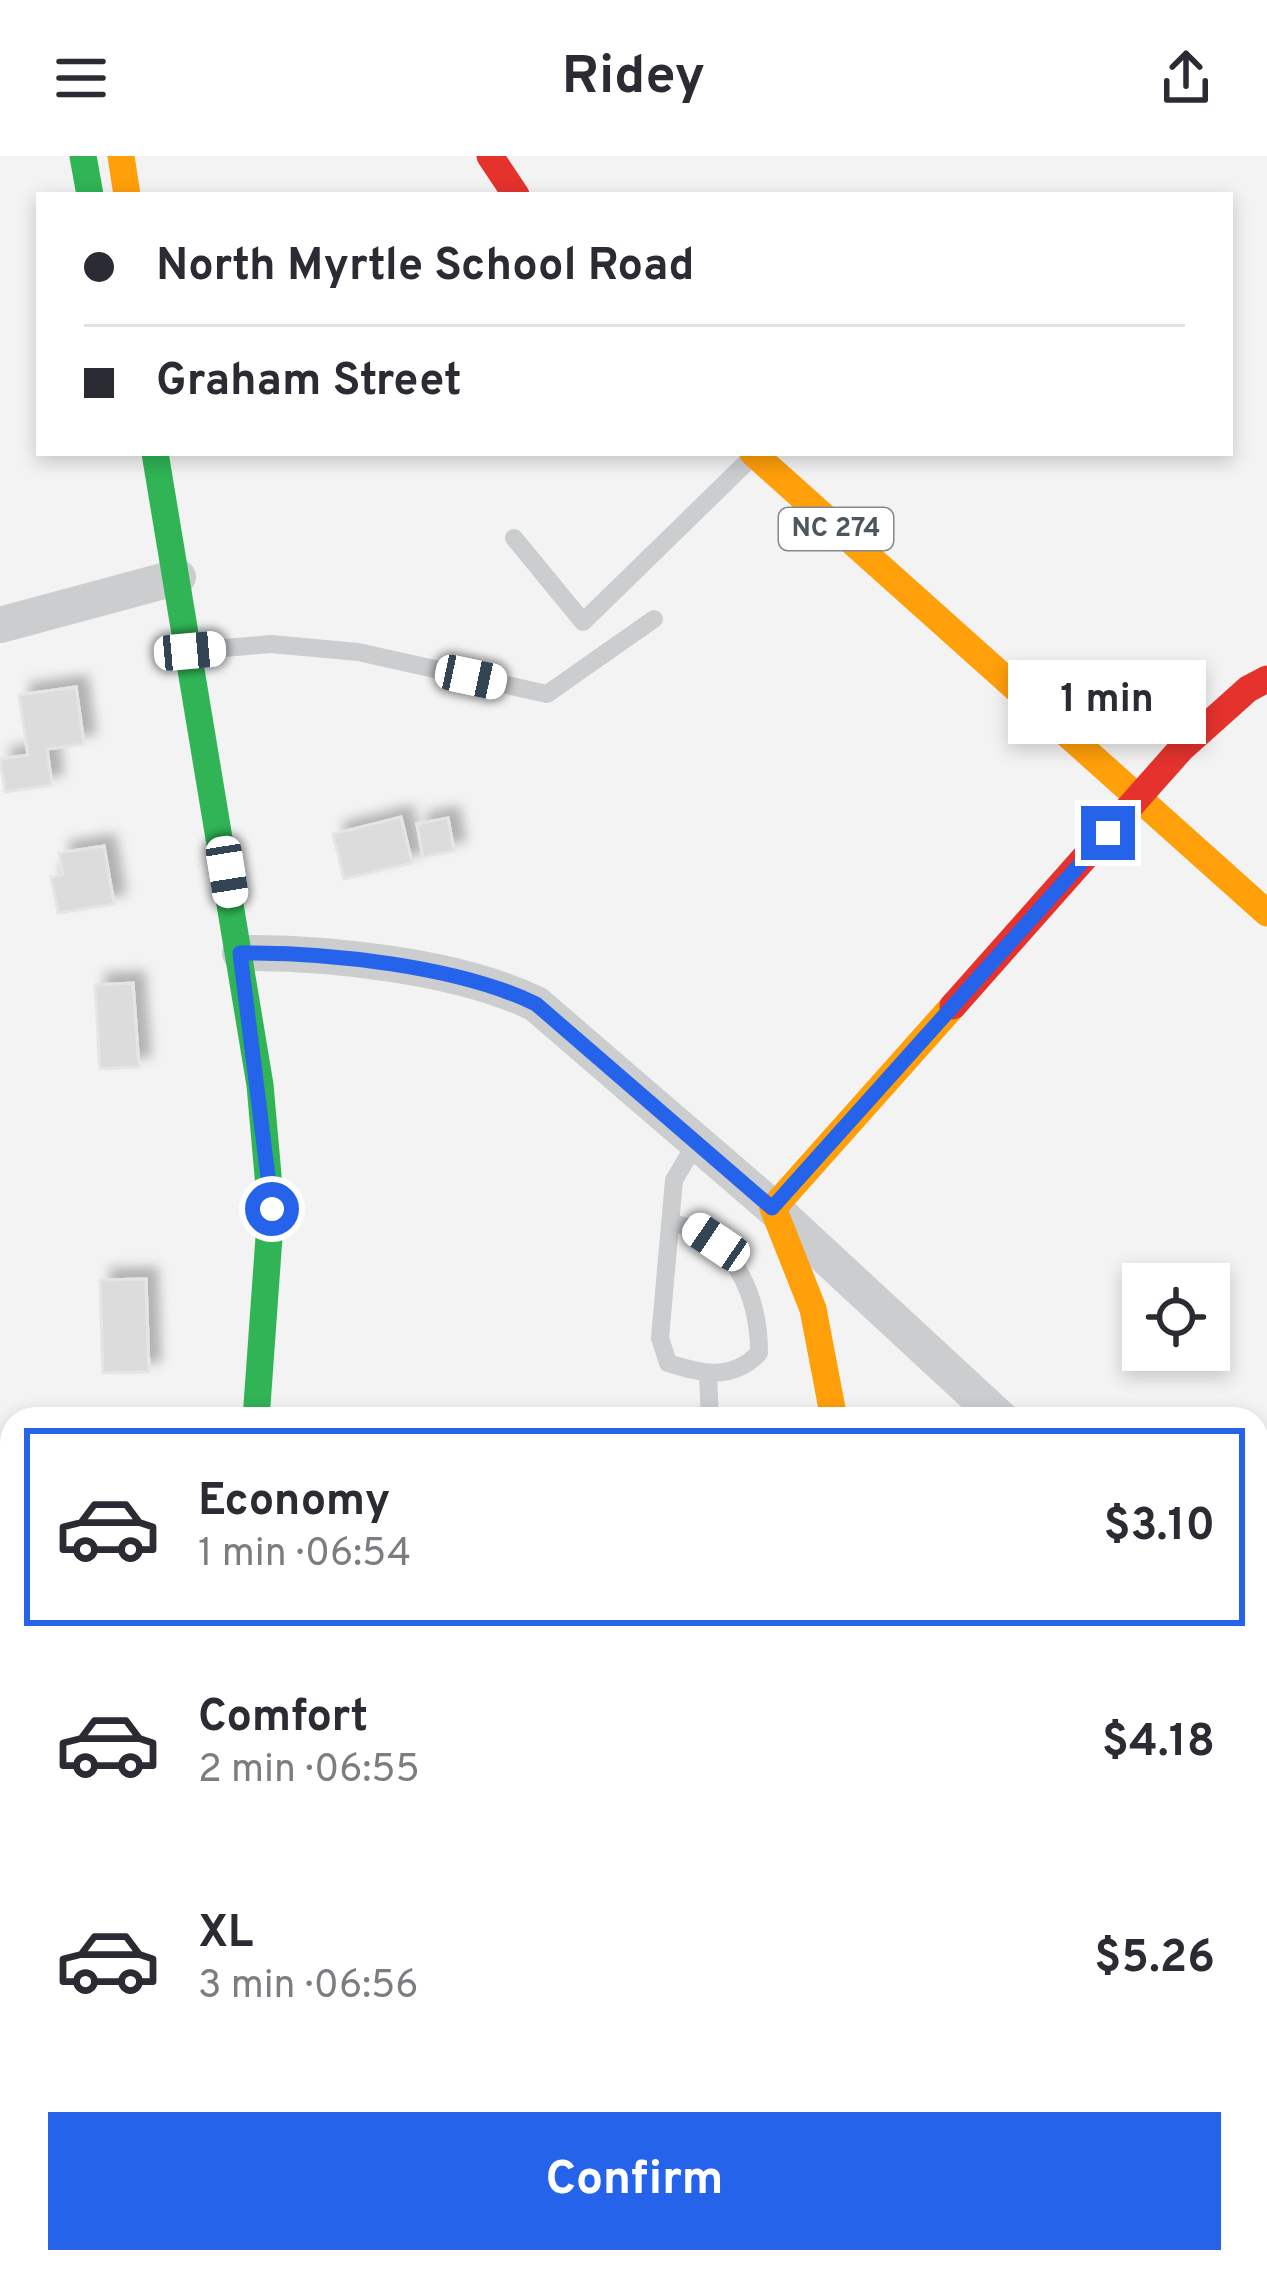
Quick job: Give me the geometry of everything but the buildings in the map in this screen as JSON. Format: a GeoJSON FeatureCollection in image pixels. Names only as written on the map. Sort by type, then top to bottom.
{"type":"FeatureCollection","features":[{"type":"Feature","properties":{"kind":"main road"},"geometry":{"type":"LineString","coordinates":[[83,156],[89,192]]}},
{"type":"Feature","properties":{"kind":"main road"},"geometry":{"type":"LineString","coordinates":[[121,156],[127,192]]}},
{"type":"Feature","properties":{"kind":"main road"},"geometry":{"type":"LineString","coordinates":[[490,156],[514,192]]}},
{"type":"Feature","properties":{"kind":"main road"},"geometry":{"type":"LineString","coordinates":[[156,456],[240,953],[272,1209],[257,1407]]}},
{"type":"Feature","properties":{"kind":"main road","name":"NC 274"},"geometry":{"type":"LineString","coordinates":[[756,456],[1267,913]]}},
{"type":"Feature","properties":{"kind":"main road"},"geometry":{"type":"LineString","coordinates":[[832,1407],[813,1309],[772,1208],[1181,749],[1247,689],[1267,679]]}},
{"type":"Feature","properties":{"kind":"street"},"geometry":{"type":"LineString","coordinates":[[0,625],[178,577]]}},
{"type":"Feature","properties":{"kind":"street"},"geometry":{"type":"LineString","coordinates":[[240,953],[312,952],[503,988],[536,1004],[772,1208],[988,1407]]}},
{"type":"Feature","properties":{"kind":"lane"},"geometry":{"type":"LineString","coordinates":[[514,538],[583,622],[752,456]]}},
{"type":"Feature","properties":{"kind":"lane"},"geometry":{"type":"LineString","coordinates":[[190,651],[272,644],[358,652],[547,694],[654,619]]}},
{"type":"Feature","properties":{"kind":"lane"},"geometry":{"type":"LineString","coordinates":[[673,1223],[694,1227],[716,1242],[752,1291],[759,1354],[746,1367],[708,1376],[668,1363],[660,1338],[674,1180],[696,1143]]}},
{"type":"Feature","properties":{"kind":"lane"},"geometry":{"type":"LineString","coordinates":[[708,1376],[709,1407]]}},
{"type":"Feature","properties":{"kind":"traffic: fast"},"geometry":{"type":"LineString","coordinates":[[83,156],[89,192]]}},
{"type":"Feature","properties":{"kind":"traffic: fast"},"geometry":{"type":"LineString","coordinates":[[155,456],[260,1085],[271,1209],[257,1407]]}},
{"type":"Feature","properties":{"kind":"traffic: slow"},"geometry":{"type":"LineString","coordinates":[[121,156],[127,192]]}},
{"type":"Feature","properties":{"kind":"traffic: slow"},"geometry":{"type":"LineString","coordinates":[[756,456],[1267,913]]}},
{"type":"Feature","properties":{"kind":"traffic: slow"},"geometry":{"type":"LineString","coordinates":[[832,1407],[813,1309],[773,1208],[953,1006]]}},
{"type":"Feature","properties":{"kind":"traffic: jam"},"geometry":{"type":"LineString","coordinates":[[490,156],[514,192]]}},
{"type":"Feature","properties":{"kind":"traffic: jam"},"geometry":{"type":"LineString","coordinates":[[953,1006],[1181,749],[1248,689],[1267,679]]}},
{"type":"Feature","properties":{"kind":"route"},"geometry":{"type":"LineString","coordinates":[[272,1209],[240,953],[312,952],[503,988],[536,1004],[772,1208],[1108,833]]}}]}
